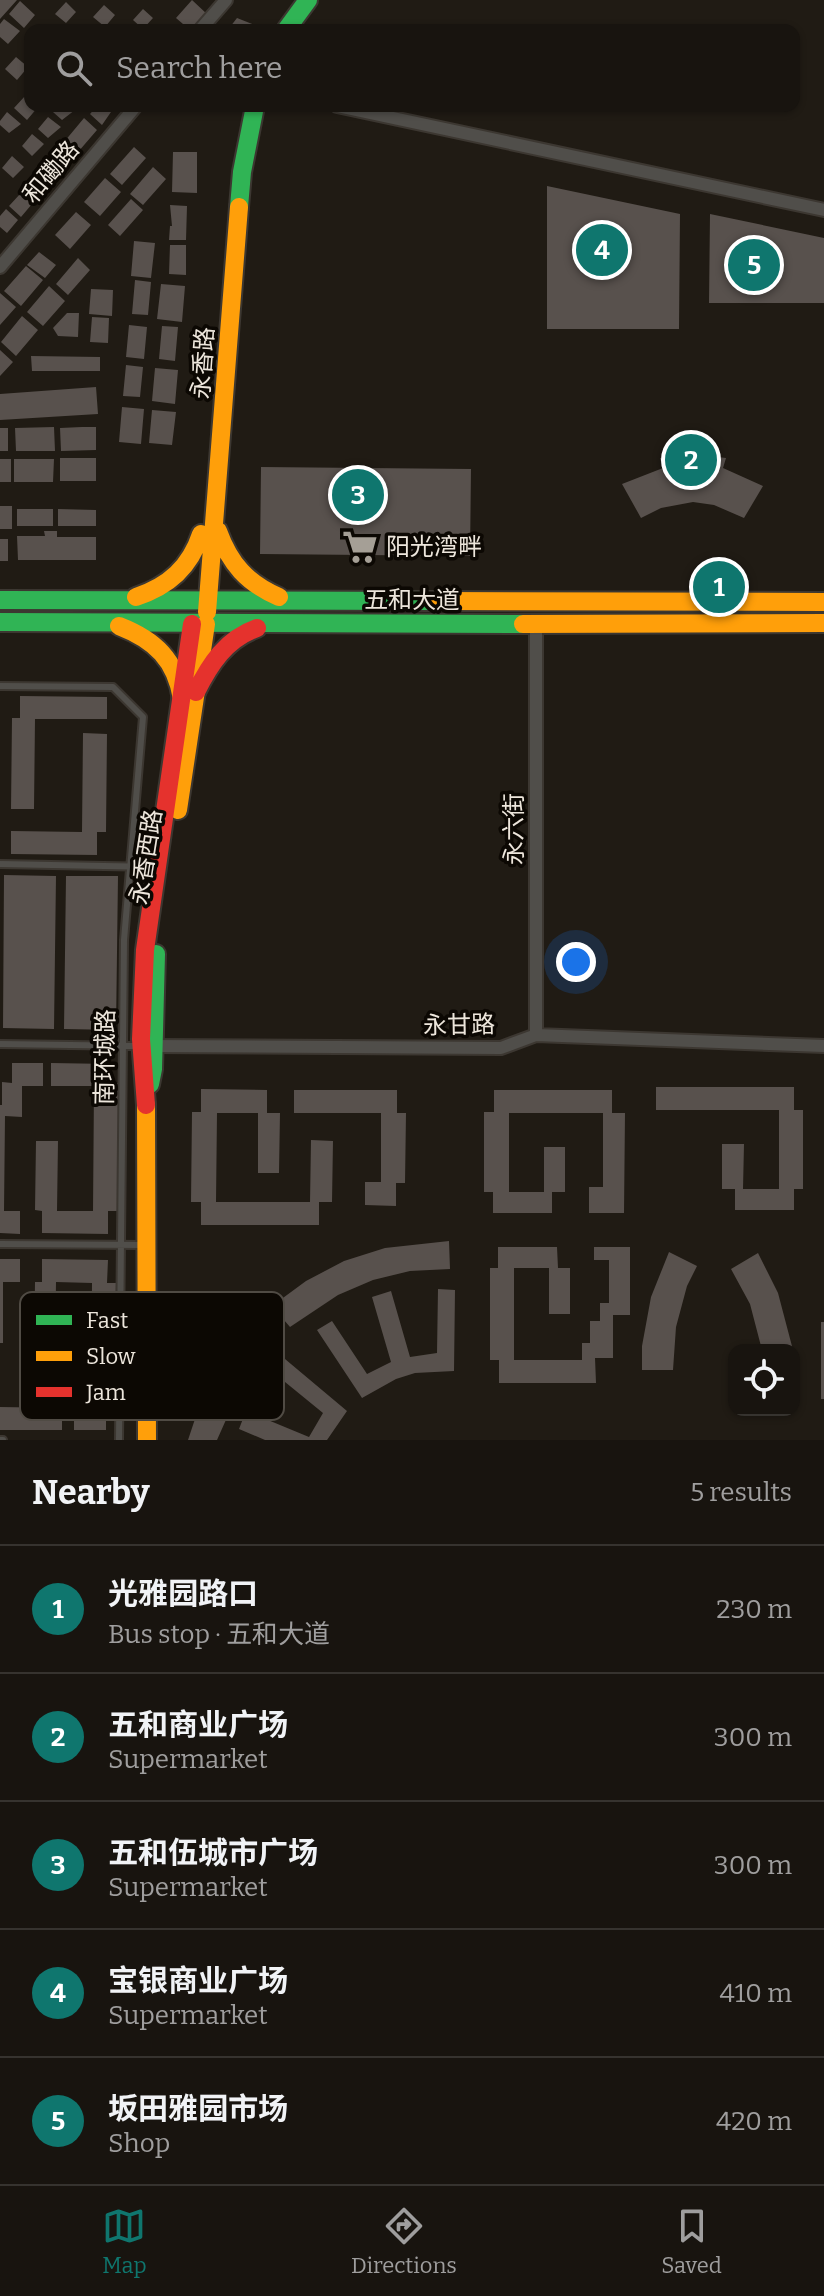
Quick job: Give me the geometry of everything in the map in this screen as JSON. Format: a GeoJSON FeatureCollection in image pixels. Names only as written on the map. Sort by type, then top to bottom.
{"type":"FeatureCollection","features":[{"type":"Feature","properties":{"kind":"main road"},"geometry":{"type":"LineString","coordinates":[[276,24],[292,0]]}},
{"type":"Feature","properties":{"kind":"main road"},"geometry":{"type":"LineString","coordinates":[[290,24],[308,0]]}},
{"type":"Feature","properties":{"kind":"main road","name":"永香路"},"geometry":{"type":"LineString","coordinates":[[201,602],[201,534],[228,183],[240,112]]}},
{"type":"Feature","properties":{"kind":"main road","name":"永香路"},"geometry":{"type":"LineString","coordinates":[[199,624],[215,514],[242,172],[254,112]]}},
{"type":"Feature","properties":{"kind":"main road"},"geometry":{"type":"LineString","coordinates":[[215,514],[222,545],[234,569],[265,592],[296,602],[297,625]]}},
{"type":"Feature","properties":{"kind":"main road"},"geometry":{"type":"LineString","coordinates":[[201,534],[193,557],[177,577],[154,591],[112,601],[105,622],[130,630],[165,654],[189,696],[229,643],[247,630],[273,625]]}},
{"type":"Feature","properties":{"kind":"main road","name":"五和大道"},"geometry":{"type":"LineString","coordinates":[[0,600],[824,602]]}},
{"type":"Feature","properties":{"kind":"main road","name":"五和大道"},"geometry":{"type":"LineString","coordinates":[[0,622],[273,625],[824,623]]}},
{"type":"Feature","properties":{"kind":"main road","name":"永香西路"},"geometry":{"type":"LineString","coordinates":[[139,1046],[153,997],[199,624]]}},
{"type":"Feature","properties":{"kind":"main road","name":"永香西路"},"geometry":{"type":"LineString","coordinates":[[148,1292],[146,1099],[139,1046],[143,962],[189,696]]}},
{"type":"Feature","properties":{"kind":"main road","name":"永香西路"},"geometry":{"type":"LineString","coordinates":[[147,1420],[147,1440]]}},
{"type":"Feature","properties":{"kind":"street"},"geometry":{"type":"LineString","coordinates":[[205,24],[226,0]]}},
{"type":"Feature","properties":{"kind":"street","name":"和磡路"},"geometry":{"type":"LineString","coordinates":[[0,267],[131,112]]}},
{"type":"Feature","properties":{"kind":"street"},"geometry":{"type":"LineString","coordinates":[[365,112],[824,210]]}},
{"type":"Feature","properties":{"kind":"street","name":"永六街"},"geometry":{"type":"LineString","coordinates":[[536,623],[536,1035]]}},
{"type":"Feature","properties":{"kind":"street","name":"永甘路"},"geometry":{"type":"LineString","coordinates":[[139,1046],[501,1048],[536,1035],[824,1046]]}},
{"type":"Feature","properties":{"kind":"lane","name":"南环城路"},"geometry":{"type":"LineString","coordinates":[[0,686],[113,687],[143,717],[124,940],[139,1046],[121,1245],[121,1292]]}},
{"type":"Feature","properties":{"kind":"lane"},"geometry":{"type":"LineString","coordinates":[[0,864],[157,867]]}},
{"type":"Feature","properties":{"kind":"lane"},"geometry":{"type":"LineString","coordinates":[[0,1044],[139,1046]]}},
{"type":"Feature","properties":{"kind":"lane"},"geometry":{"type":"LineString","coordinates":[[0,1244],[148,1245]]}},
{"type":"Feature","properties":{"kind":"lane","name":"南环城路"},"geometry":{"type":"LineString","coordinates":[[119,1420],[119,1440]]}},
{"type":"Feature","properties":{"kind":"building"},"geometry":{"type":"Polygon","coordinates":[[[0,0],[17,0],[0,19],[0,0]]]}},
{"type":"Feature","properties":{"kind":"building"},"geometry":{"type":"Polygon","coordinates":[[[192,0],[208,15],[200,24],[183,24],[176,18],[192,0]]]}},
{"type":"Feature","properties":{"kind":"building"},"geometry":{"type":"Polygon","coordinates":[[[20,1],[35,15],[24,24],[24,28],[9,14],[20,1]]]}},
{"type":"Feature","properties":{"kind":"building"},"geometry":{"type":"Polygon","coordinates":[[[66,2],[76,12],[66,23],[55,14],[66,2]]]}},
{"type":"Feature","properties":{"kind":"building"},"geometry":{"type":"Polygon","coordinates":[[[104,5],[115,15],[108,24],[101,24],[93,17],[104,5]]]}},
{"type":"Feature","properties":{"kind":"building"},"geometry":{"type":"Polygon","coordinates":[[[143,9],[153,18],[148,24],[137,24],[133,20],[143,9]]]}},
{"type":"Feature","properties":{"kind":"building"},"geometry":{"type":"Polygon","coordinates":[[[237,18],[252,24],[232,24],[237,18]]]}},
{"type":"Feature","properties":{"kind":"building"},"geometry":{"type":"Polygon","coordinates":[[[4,19],[20,31],[8,44],[0,37],[0,24],[4,19]]]}},
{"type":"Feature","properties":{"kind":"building"},"geometry":{"type":"Polygon","coordinates":[[[16,57],[24,64],[24,72],[17,80],[5,69],[16,57]]]}},
{"type":"Feature","properties":{"kind":"building"},"geometry":{"type":"Polygon","coordinates":[[[24,97],[24,112],[34,112],[27,120],[14,108],[24,97]]]}},
{"type":"Feature","properties":{"kind":"building"},"geometry":{"type":"Polygon","coordinates":[[[7,112],[21,124],[9,133],[0,125],[7,112]]]}},
{"type":"Feature","properties":{"kind":"building"},"geometry":{"type":"Polygon","coordinates":[[[53,112],[72,112],[62,120],[53,112]]]}},
{"type":"Feature","properties":{"kind":"building"},"geometry":{"type":"Polygon","coordinates":[[[92,112],[111,112],[102,125],[90,114],[92,112]]]}},
{"type":"Feature","properties":{"kind":"building"},"geometry":{"type":"Polygon","coordinates":[[[48,117],[61,127],[48,138],[38,129],[48,117]]]}},
{"type":"Feature","properties":{"kind":"building"},"geometry":{"type":"Polygon","coordinates":[[[84,118],[97,130],[72,159],[59,148],[84,118]]]}},
{"type":"Feature","properties":{"kind":"building"},"geometry":{"type":"Polygon","coordinates":[[[32,134],[44,144],[32,156],[22,146],[32,134]]]}},
{"type":"Feature","properties":{"kind":"building"},"geometry":{"type":"Polygon","coordinates":[[[134,147],[146,158],[122,185],[110,174],[134,147]]]}},
{"type":"Feature","properties":{"kind":"building"},"geometry":{"type":"Polygon","coordinates":[[[173,152],[197,152],[197,193],[172,192],[173,152]]]}},
{"type":"Feature","properties":{"kind":"building"},"geometry":{"type":"Polygon","coordinates":[[[54,154],[66,162],[57,176],[44,166],[54,154]]]}},
{"type":"Feature","properties":{"kind":"building"},"geometry":{"type":"Polygon","coordinates":[[[12,156],[24,167],[13,178],[2,168],[12,156]]]}},
{"type":"Feature","properties":{"kind":"building"},"geometry":{"type":"Polygon","coordinates":[[[153,167],[166,179],[143,205],[130,194],[153,167]]]}},
{"type":"Feature","properties":{"kind":"building"},"geometry":{"type":"Polygon","coordinates":[[[36,177],[47,187],[36,199],[25,189],[36,177]]]}},
{"type":"Feature","properties":{"kind":"building"},"geometry":{"type":"Polygon","coordinates":[[[105,178],[121,192],[100,216],[84,202],[105,178]]]}},
{"type":"Feature","properties":{"kind":"building"},"geometry":{"type":"Polygon","coordinates":[[[547,186],[680,214],[679,329],[547,329],[547,186]]]}},
{"type":"Feature","properties":{"kind":"building"},"geometry":{"type":"Polygon","coordinates":[[[20,194],[32,204],[21,217],[9,206],[20,194]]]}},
{"type":"Feature","properties":{"kind":"building"},"geometry":{"type":"Polygon","coordinates":[[[131,199],[143,210],[120,236],[108,225],[131,199]]]}},
{"type":"Feature","properties":{"kind":"building"},"geometry":{"type":"Polygon","coordinates":[[[170,205],[187,206],[186,240],[169,240],[172,226],[170,205]]]}},
{"type":"Feature","properties":{"kind":"building"},"geometry":{"type":"Polygon","coordinates":[[[6,209],[18,220],[7,233],[0,227],[0,216],[6,209]]]}},
{"type":"Feature","properties":{"kind":"building"},"geometry":{"type":"Polygon","coordinates":[[[76,212],[91,225],[70,249],[55,235],[76,212]]]}},
{"type":"Feature","properties":{"kind":"building"},"geometry":{"type":"Polygon","coordinates":[[[710,214],[824,238],[824,303],[709,303],[710,214]]]}},
{"type":"Feature","properties":{"kind":"building"},"geometry":{"type":"Polygon","coordinates":[[[134,241],[155,243],[151,278],[131,276],[134,241]]]}},
{"type":"Feature","properties":{"kind":"building"},"geometry":{"type":"Polygon","coordinates":[[[170,245],[186,245],[186,275],[169,274],[170,245]]]}},
{"type":"Feature","properties":{"kind":"building"},"geometry":{"type":"Polygon","coordinates":[[[39,252],[56,265],[45,278],[27,265],[39,252]]]}},
{"type":"Feature","properties":{"kind":"building"},"geometry":{"type":"Polygon","coordinates":[[[78,258],[90,270],[68,295],[56,284],[78,258]]]}},
{"type":"Feature","properties":{"kind":"building"},"geometry":{"type":"Polygon","coordinates":[[[26,266],[43,280],[21,306],[4,291],[26,266]]]}},
{"type":"Feature","properties":{"kind":"building"},"geometry":{"type":"Polygon","coordinates":[[[135,280],[151,282],[148,315],[132,314],[135,280]]]}},
{"type":"Feature","properties":{"kind":"building"},"geometry":{"type":"Polygon","coordinates":[[[161,284],[185,286],[182,322],[157,319],[161,284]]]}},
{"type":"Feature","properties":{"kind":"building"},"geometry":{"type":"Polygon","coordinates":[[[49,286],[65,301],[43,326],[27,312],[49,286]]]}},
{"type":"Feature","properties":{"kind":"building"},"geometry":{"type":"Polygon","coordinates":[[[91,289],[113,290],[112,316],[89,314],[91,289]]]}},
{"type":"Feature","properties":{"kind":"building"},"geometry":{"type":"Polygon","coordinates":[[[0,293],[16,307],[0,325],[0,293]]]}},
{"type":"Feature","properties":{"kind":"building"},"geometry":{"type":"Polygon","coordinates":[[[67,313],[79,313],[78,337],[58,336],[53,328],[67,313]]]}},
{"type":"Feature","properties":{"kind":"building"},"geometry":{"type":"Polygon","coordinates":[[[22,316],[38,330],[16,356],[1,342],[22,316]]]}},
{"type":"Feature","properties":{"kind":"building"},"geometry":{"type":"Polygon","coordinates":[[[92,317],[109,318],[108,343],[90,342],[92,317]]]}},
{"type":"Feature","properties":{"kind":"building"},"geometry":{"type":"Polygon","coordinates":[[[129,325],[147,327],[144,359],[126,357],[129,325]]]}},
{"type":"Feature","properties":{"kind":"building"},"geometry":{"type":"Polygon","coordinates":[[[162,326],[178,327],[175,361],[159,359],[162,326]]]}},
{"type":"Feature","properties":{"kind":"building"},"geometry":{"type":"Polygon","coordinates":[[[0,350],[13,362],[0,376],[0,350]]]}},
{"type":"Feature","properties":{"kind":"building"},"geometry":{"type":"Polygon","coordinates":[[[31,356],[100,357],[100,371],[32,371],[31,356]]]}},
{"type":"Feature","properties":{"kind":"building"},"geometry":{"type":"Polygon","coordinates":[[[126,365],[143,367],[140,397],[123,396],[126,365]]]}},
{"type":"Feature","properties":{"kind":"building"},"geometry":{"type":"Polygon","coordinates":[[[155,368],[178,370],[175,404],[152,401],[155,368]]]}},
{"type":"Feature","properties":{"kind":"building"},"geometry":{"type":"Polygon","coordinates":[[[96,387],[98,414],[0,420],[0,394],[96,387]]]}},
{"type":"Feature","properties":{"kind":"building"},"geometry":{"type":"Polygon","coordinates":[[[122,407],[144,409],[141,444],[119,442],[122,407]]]}},
{"type":"Feature","properties":{"kind":"building"},"geometry":{"type":"Polygon","coordinates":[[[152,410],[176,412],[172,445],[149,443],[152,410]]]}},
{"type":"Feature","properties":{"kind":"building"},"geometry":{"type":"Polygon","coordinates":[[[54,427],[55,451],[16,451],[15,428],[54,427]]]}},
{"type":"Feature","properties":{"kind":"building"},"geometry":{"type":"Polygon","coordinates":[[[96,427],[96,450],[61,451],[60,428],[96,427]]]}},
{"type":"Feature","properties":{"kind":"building"},"geometry":{"type":"Polygon","coordinates":[[[0,428],[8,428],[8,451],[0,451],[0,428]]]}},
{"type":"Feature","properties":{"kind":"building"},"geometry":{"type":"Polygon","coordinates":[[[693,454],[726,458],[723,468],[763,486],[744,518],[714,505],[693,502],[661,508],[641,518],[622,484],[663,468],[660,458],[693,454]]]}},
{"type":"Feature","properties":{"kind":"building"},"geometry":{"type":"Polygon","coordinates":[[[60,458],[96,458],[96,481],[60,481],[60,458]]]}},
{"type":"Feature","properties":{"kind":"building"},"geometry":{"type":"Polygon","coordinates":[[[0,459],[11,459],[11,482],[0,482],[0,459]]]}},
{"type":"Feature","properties":{"kind":"building"},"geometry":{"type":"Polygon","coordinates":[[[14,459],[54,459],[53,482],[14,482],[14,459]]]}},
{"type":"Feature","properties":{"kind":"building"},"geometry":{"type":"Polygon","coordinates":[[[261,467],[471,469],[470,556],[260,554],[261,467]]]}},
{"type":"Feature","properties":{"kind":"building"},"geometry":{"type":"Polygon","coordinates":[[[0,506],[12,506],[12,529],[0,529],[0,506]]]}},
{"type":"Feature","properties":{"kind":"building"},"geometry":{"type":"Polygon","coordinates":[[[17,509],[53,509],[53,526],[17,526],[17,509]]]}},
{"type":"Feature","properties":{"kind":"building"},"geometry":{"type":"Polygon","coordinates":[[[58,509],[96,510],[96,526],[58,526],[58,509]]]}},
{"type":"Feature","properties":{"kind":"building"},"geometry":{"type":"Polygon","coordinates":[[[44,531],[57,531],[57,537],[96,537],[96,560],[18,560],[17,536],[45,536],[44,531]]]}},
{"type":"Feature","properties":{"kind":"building"},"geometry":{"type":"Polygon","coordinates":[[[0,539],[8,539],[8,561],[0,561],[0,539]]]}},
{"type":"Feature","properties":{"kind":"building"},"geometry":{"type":"Polygon","coordinates":[[[20,696],[107,697],[107,719],[35,719],[34,809],[11,809],[12,718],[20,718],[20,696]]]}},
{"type":"Feature","properties":{"kind":"building"},"geometry":{"type":"Polygon","coordinates":[[[83,733],[107,734],[106,832],[97,832],[97,855],[11,854],[11,831],[82,832],[83,733]]]}},
{"type":"Feature","properties":{"kind":"building"},"geometry":{"type":"Polygon","coordinates":[[[4,875],[56,876],[54,1029],[3,1028],[4,875]]]}},
{"type":"Feature","properties":{"kind":"building"},"geometry":{"type":"Polygon","coordinates":[[[66,876],[118,876],[116,1030],[64,1029],[66,876]]]}},
{"type":"Feature","properties":{"kind":"building"},"geometry":{"type":"Polygon","coordinates":[[[12,1063],[43,1063],[43,1086],[22,1086],[22,1117],[5,1116],[4,1211],[20,1211],[20,1234],[0,1233],[0,1105],[2,1082],[12,1083],[12,1063]]]}},
{"type":"Feature","properties":{"kind":"building"},"geometry":{"type":"Polygon","coordinates":[[[51,1063],[110,1064],[110,1083],[119,1083],[117,1211],[108,1211],[108,1234],[42,1233],[42,1211],[35,1210],[36,1141],[58,1141],[57,1211],[93,1211],[94,1086],[51,1086],[51,1063]]]}},
{"type":"Feature","properties":{"kind":"building"},"geometry":{"type":"Polygon","coordinates":[[[656,1087],[794,1087],[794,1110],[803,1110],[803,1189],[794,1189],[794,1210],[735,1210],[735,1189],[722,1189],[722,1144],[744,1144],[743,1189],[779,1189],[779,1110],[656,1110],[656,1087]]]}},
{"type":"Feature","properties":{"kind":"building"},"geometry":{"type":"Polygon","coordinates":[[[201,1089],[267,1090],[267,1113],[280,1113],[279,1173],[258,1173],[258,1113],[217,1113],[216,1202],[310,1202],[311,1140],[333,1141],[332,1202],[319,1202],[319,1225],[201,1225],[201,1202],[191,1202],[192,1112],[201,1112],[201,1089]]]}},
{"type":"Feature","properties":{"kind":"building"},"geometry":{"type":"Polygon","coordinates":[[[294,1090],[397,1090],[397,1113],[406,1113],[405,1183],[396,1183],[396,1206],[365,1205],[365,1182],[381,1182],[381,1113],[294,1113],[294,1090]]]}},
{"type":"Feature","properties":{"kind":"building"},"geometry":{"type":"Polygon","coordinates":[[[494,1090],[612,1090],[612,1113],[625,1113],[624,1213],[589,1213],[589,1187],[603,1187],[603,1113],[509,1113],[509,1192],[544,1192],[544,1147],[565,1147],[565,1192],[552,1192],[552,1213],[493,1213],[493,1192],[484,1192],[484,1112],[494,1112],[494,1090]]]}},
{"type":"Feature","properties":{"kind":"building"},"geometry":{"type":"Polygon","coordinates":[[[449,1241],[450,1269],[410,1271],[373,1280],[338,1295],[290,1327],[284,1320],[284,1297],[306,1281],[344,1261],[385,1248],[449,1241]]]}},
{"type":"Feature","properties":{"kind":"building"},"geometry":{"type":"Polygon","coordinates":[[[498,1247],[557,1247],[558,1268],[570,1268],[570,1314],[549,1314],[549,1268],[514,1268],[514,1360],[582,1360],[582,1343],[590,1343],[590,1321],[600,1321],[600,1303],[609,1303],[609,1260],[594,1260],[594,1247],[630,1247],[630,1315],[613,1315],[613,1358],[595,1358],[596,1383],[499,1383],[499,1360],[490,1360],[490,1268],[498,1268],[498,1247]]]}},
{"type":"Feature","properties":{"kind":"building"},"geometry":{"type":"Polygon","coordinates":[[[669,1252],[697,1266],[687,1286],[676,1327],[673,1370],[642,1370],[642,1346],[651,1297],[669,1252]]]}},
{"type":"Feature","properties":{"kind":"building"},"geometry":{"type":"Polygon","coordinates":[[[758,1253],[778,1293],[791,1344],[760,1344],[750,1304],[731,1269],[758,1253]]]}},
{"type":"Feature","properties":{"kind":"building"},"geometry":{"type":"Polygon","coordinates":[[[0,1259],[20,1259],[20,1282],[3,1282],[3,1343],[0,1343],[0,1259]]]}},
{"type":"Feature","properties":{"kind":"building"},"geometry":{"type":"Polygon","coordinates":[[[42,1259],[108,1260],[107,1283],[116,1283],[116,1292],[92,1292],[92,1283],[56,1282],[56,1292],[35,1292],[35,1282],[42,1282],[42,1259]]]}},
{"type":"Feature","properties":{"kind":"building"},"geometry":{"type":"Polygon","coordinates":[[[438,1289],[455,1290],[454,1371],[415,1373],[396,1379],[362,1398],[317,1330],[332,1321],[367,1374],[391,1362],[372,1297],[391,1291],[410,1357],[437,1353],[438,1289]]]}},
{"type":"Feature","properties":{"kind":"building"},"geometry":{"type":"Polygon","coordinates":[[[821,1322],[824,1322],[824,1399],[821,1399],[821,1322]]]}},
{"type":"Feature","properties":{"kind":"building"},"geometry":{"type":"Polygon","coordinates":[[[284,1360],[347,1411],[327,1440],[265,1440],[239,1429],[242,1420],[268,1420],[309,1437],[323,1413],[284,1381],[284,1360]]]}},
{"type":"Feature","properties":{"kind":"building"},"geometry":{"type":"Polygon","coordinates":[[[0,1407],[20,1407],[20,1420],[62,1420],[62,1430],[0,1430],[0,1407]]]}},
{"type":"Feature","properties":{"kind":"building"},"geometry":{"type":"Polygon","coordinates":[[[74,1420],[106,1420],[106,1430],[74,1430],[74,1420]]]}},
{"type":"Feature","properties":{"kind":"building"},"geometry":{"type":"Polygon","coordinates":[[[195,1420],[226,1420],[217,1440],[188,1440],[195,1420]]]}},
{"type":"Feature","properties":{"kind":"traffic: fast"},"geometry":{"type":"LineString","coordinates":[[290,24],[308,0]]}},
{"type":"Feature","properties":{"kind":"traffic: fast"},"geometry":{"type":"LineString","coordinates":[[239,207],[242,172],[254,112]]}},
{"type":"Feature","properties":{"kind":"traffic: fast"},"geometry":{"type":"LineString","coordinates":[[0,600],[436,601]]}},
{"type":"Feature","properties":{"kind":"traffic: fast"},"geometry":{"type":"LineString","coordinates":[[0,622],[523,624]]}},
{"type":"Feature","properties":{"kind":"traffic: fast"},"geometry":{"type":"LineString","coordinates":[[150,1084],[156,954]]}},
{"type":"Feature","properties":{"kind":"traffic: slow"},"geometry":{"type":"LineString","coordinates":[[207,612],[239,207]]}},
{"type":"Feature","properties":{"kind":"traffic: slow"},"geometry":{"type":"LineString","coordinates":[[218,531],[241,571],[279,597]]}},
{"type":"Feature","properties":{"kind":"traffic: slow"},"geometry":{"type":"LineString","coordinates":[[136,597],[159,587],[177,574],[191,556],[201,534]]}},
{"type":"Feature","properties":{"kind":"traffic: slow"},"geometry":{"type":"LineString","coordinates":[[436,601],[824,602]]}},
{"type":"Feature","properties":{"kind":"traffic: slow"},"geometry":{"type":"LineString","coordinates":[[523,624],[824,623]]}},
{"type":"Feature","properties":{"kind":"traffic: slow"},"geometry":{"type":"LineString","coordinates":[[178,810],[206,624]]}},
{"type":"Feature","properties":{"kind":"traffic: slow"},"geometry":{"type":"LineString","coordinates":[[119,626],[143,638],[162,653],[175,673],[182,699]]}},
{"type":"Feature","properties":{"kind":"traffic: slow"},"geometry":{"type":"LineString","coordinates":[[146,1105],[147,1292]]}},
{"type":"Feature","properties":{"kind":"traffic: slow"},"geometry":{"type":"LineString","coordinates":[[147,1420],[147,1440]]}},
{"type":"Feature","properties":{"kind":"traffic: jam"},"geometry":{"type":"LineString","coordinates":[[146,1105],[141,1039],[145,950],[192,624]]}},
{"type":"Feature","properties":{"kind":"traffic: jam"},"geometry":{"type":"LineString","coordinates":[[196,692],[220,654],[236,639],[257,628]]}},
{"type":"Feature","properties":{"kind":"place","name":"宝银商业广场"},"geometry":{"type":"Point","coordinates":[602,250]}},
{"type":"Feature","properties":{"kind":"place","name":"坂田雅园市场"},"geometry":{"type":"Point","coordinates":[754,265]}},
{"type":"Feature","properties":{"kind":"place","name":"五和商业广场"},"geometry":{"type":"Point","coordinates":[691,460]}},
{"type":"Feature","properties":{"kind":"place","name":"五和伍城市广场"},"geometry":{"type":"Point","coordinates":[358,495]}},
{"type":"Feature","properties":{"kind":"place","name":"阳光湾畔"},"geometry":{"type":"Point","coordinates":[360,547]}},
{"type":"Feature","properties":{"kind":"place","name":"光雅园路口"},"geometry":{"type":"Point","coordinates":[719,587]}}]}
